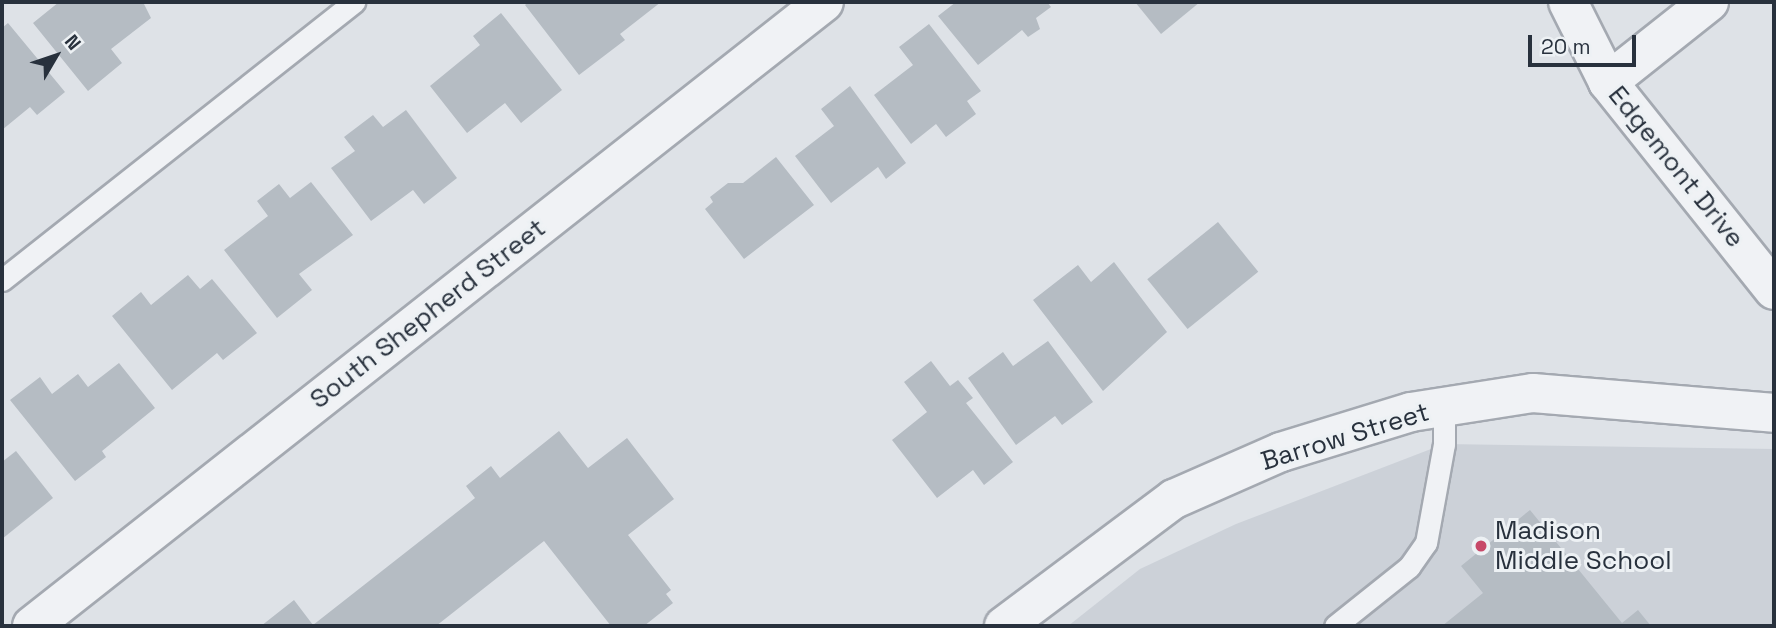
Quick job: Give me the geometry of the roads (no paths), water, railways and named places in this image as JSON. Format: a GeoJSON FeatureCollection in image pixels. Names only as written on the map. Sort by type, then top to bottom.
{"type":"FeatureCollection","features":[{"type":"Feature","properties":{"kind":"street","name":"South Shepherd Street"},"geometry":{"type":"LineString","coordinates":[[32,626],[824,2]]}},
{"type":"Feature","properties":{"kind":"street","name":"Edgemont Drive"},"geometry":{"type":"LineString","coordinates":[[1568,2],[1608,82],[1774,290]]}},
{"type":"Feature","properties":{"kind":"street"},"geometry":{"type":"LineString","coordinates":[[1608,82],[1709,2]]}},
{"type":"Feature","properties":{"kind":"street","name":"Barrow Street"},"geometry":{"type":"LineString","coordinates":[[1004,626],[1174,499],[1281,452],[1444,407],[1533,393],[1774,413]]}},
{"type":"Feature","properties":{"kind":"lane"},"geometry":{"type":"LineString","coordinates":[[2,280],[354,2]]}},
{"type":"Feature","properties":{"kind":"lane"},"geometry":{"type":"LineString","coordinates":[[1335,626],[1409,567],[1426,543],[1444,444],[1444,407]]}},
{"type":"Feature","properties":{"kind":"place","name":"Madison Middle School"},"geometry":{"type":"Point","coordinates":[1481,546]}}]}
